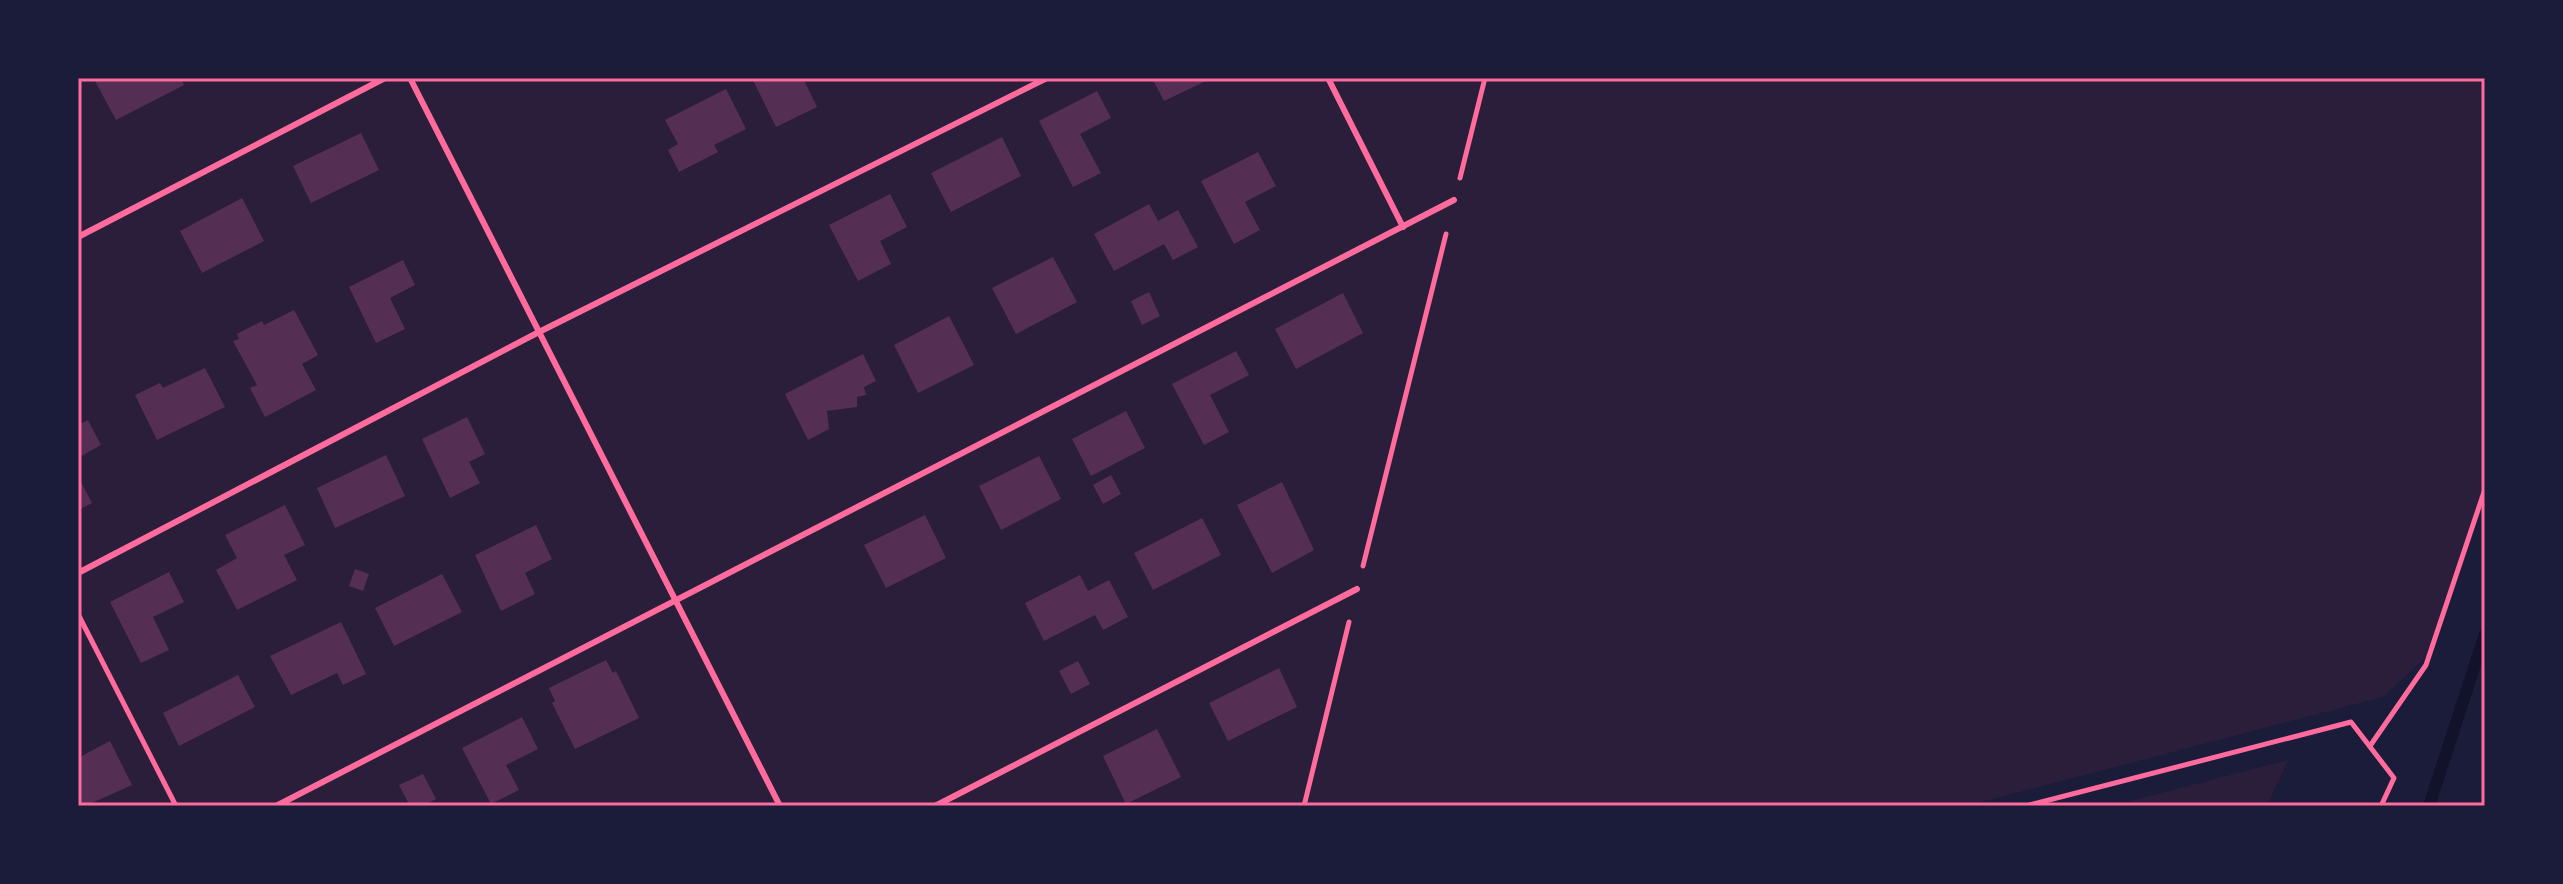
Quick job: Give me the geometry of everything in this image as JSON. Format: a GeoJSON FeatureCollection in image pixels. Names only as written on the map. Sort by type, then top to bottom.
{"type":"FeatureCollection","features":[{"type":"Feature","properties":{"kind":"lane"},"geometry":{"type":"LineString","coordinates":[[78,237],[385,78]]}},
{"type":"Feature","properties":{"kind":"lane"},"geometry":{"type":"LineString","coordinates":[[410,78],[780,806]]}},
{"type":"Feature","properties":{"kind":"lane"},"geometry":{"type":"LineString","coordinates":[[78,573],[539,332],[1047,78]]}},
{"type":"Feature","properties":{"kind":"lane"},"geometry":{"type":"LineString","coordinates":[[1328,78],[1403,227]]}},
{"type":"Feature","properties":{"kind":"lane"},"geometry":{"type":"LineString","coordinates":[[276,806],[676,603],[1454,200]]}},
{"type":"Feature","properties":{"kind":"lane"},"geometry":{"type":"LineString","coordinates":[[935,806],[1357,589]]}},
{"type":"Feature","properties":{"kind":"path"},"geometry":{"type":"LineString","coordinates":[[1304,806],[1485,78]]}},
{"type":"Feature","properties":{"kind":"path"},"geometry":{"type":"LineString","coordinates":[[2370,746],[2426,665],[2485,489]]}},
{"type":"Feature","properties":{"kind":"path"},"geometry":{"type":"LineString","coordinates":[[78,614],[176,806]]}},
{"type":"Feature","properties":{"kind":"path"},"geometry":{"type":"LineString","coordinates":[[2026,806],[2351,722],[2394,778],[2381,806]]}},
{"type":"Feature","properties":{"kind":"shaded area"},"geometry":{"type":"Polygon","coordinates":[[[78,78],[2485,78],[2485,484],[2427,656],[2383,697],[1966,806],[78,806],[78,78]]]}},
{"type":"Feature","properties":{"kind":"shaded area"},"geometry":{"type":"Polygon","coordinates":[[[2288,760],[2267,806],[2111,806],[2288,760]]]}},
{"type":"Feature","properties":{"kind":"building"},"geometry":{"type":"Polygon","coordinates":[[[101,78],[181,78],[184,85],[116,120],[95,81],[101,78]]]}},
{"type":"Feature","properties":{"kind":"building"},"geometry":{"type":"Polygon","coordinates":[[[752,78],[803,78],[817,107],[776,127],[752,78]]]}},
{"type":"Feature","properties":{"kind":"building"},"geometry":{"type":"Polygon","coordinates":[[[1152,78],[1212,78],[1164,101],[1152,78]]]}},
{"type":"Feature","properties":{"kind":"building"},"geometry":{"type":"Polygon","coordinates":[[[726,89],[746,129],[714,145],[718,152],[679,172],[668,150],[678,144],[665,120],[726,89]]]}},
{"type":"Feature","properties":{"kind":"building"},"geometry":{"type":"Polygon","coordinates":[[[1097,91],[1111,118],[1080,134],[1101,173],[1073,187],[1039,121],[1097,91]]]}},
{"type":"Feature","properties":{"kind":"building"},"geometry":{"type":"Polygon","coordinates":[[[361,133],[379,170],[311,203],[293,166],[361,133]]]}},
{"type":"Feature","properties":{"kind":"building"},"geometry":{"type":"Polygon","coordinates":[[[1002,137],[1021,176],[951,212],[931,173],[1002,137]]]}},
{"type":"Feature","properties":{"kind":"building"},"geometry":{"type":"Polygon","coordinates":[[[1258,152],[1276,186],[1245,202],[1260,230],[1234,244],[1201,181],[1258,152]]]}},
{"type":"Feature","properties":{"kind":"building"},"geometry":{"type":"Polygon","coordinates":[[[890,194],[907,227],[880,241],[891,264],[858,281],[829,225],[890,194]]]}},
{"type":"Feature","properties":{"kind":"building"},"geometry":{"type":"Polygon","coordinates":[[[242,198],[264,241],[202,273],[180,231],[242,198]]]}},
{"type":"Feature","properties":{"kind":"building"},"geometry":{"type":"Polygon","coordinates":[[[1149,204],[1158,221],[1178,210],[1198,247],[1173,260],[1164,244],[1114,271],[1094,234],[1149,204]]]}},
{"type":"Feature","properties":{"kind":"building"},"geometry":{"type":"Polygon","coordinates":[[[1053,257],[1077,302],[1016,334],[992,288],[1053,257]]]}},
{"type":"Feature","properties":{"kind":"building"},"geometry":{"type":"Polygon","coordinates":[[[403,260],[415,285],[390,298],[405,329],[376,343],[349,287],[403,260]]]}},
{"type":"Feature","properties":{"kind":"building"},"geometry":{"type":"Polygon","coordinates":[[[1149,292],[1160,316],[1142,325],[1131,301],[1149,292]]]}},
{"type":"Feature","properties":{"kind":"building"},"geometry":{"type":"Polygon","coordinates":[[[1343,293],[1363,333],[1296,369],[1275,329],[1343,293]]]}},
{"type":"Feature","properties":{"kind":"building"},"geometry":{"type":"Polygon","coordinates":[[[294,310],[318,355],[302,364],[316,390],[265,417],[250,388],[257,385],[233,341],[239,339],[237,334],[262,321],[264,325],[294,310]]]}},
{"type":"Feature","properties":{"kind":"building"},"geometry":{"type":"Polygon","coordinates":[[[949,316],[974,365],[918,393],[894,345],[949,316]]]}},
{"type":"Feature","properties":{"kind":"building"},"geometry":{"type":"Polygon","coordinates":[[[1236,351],[1249,375],[1210,395],[1229,432],[1204,445],[1172,384],[1236,351]]]}},
{"type":"Feature","properties":{"kind":"building"},"geometry":{"type":"Polygon","coordinates":[[[863,354],[876,381],[864,387],[866,395],[857,397],[857,407],[827,411],[829,429],[808,440],[785,394],[863,354]]]}},
{"type":"Feature","properties":{"kind":"building"},"geometry":{"type":"Polygon","coordinates":[[[205,368],[225,407],[157,440],[135,395],[160,383],[163,388],[205,368]]]}},
{"type":"Feature","properties":{"kind":"building"},"geometry":{"type":"Polygon","coordinates":[[[1126,411],[1145,448],[1091,476],[1072,439],[1126,411]]]}},
{"type":"Feature","properties":{"kind":"building"},"geometry":{"type":"Polygon","coordinates":[[[467,417],[485,454],[469,462],[480,483],[450,498],[422,439],[467,417]]]}},
{"type":"Feature","properties":{"kind":"building"},"geometry":{"type":"Polygon","coordinates":[[[88,420],[101,445],[78,458],[78,425],[88,420]]]}},
{"type":"Feature","properties":{"kind":"building"},"geometry":{"type":"Polygon","coordinates":[[[386,455],[405,496],[335,528],[317,488],[386,455]]]}},
{"type":"Feature","properties":{"kind":"building"},"geometry":{"type":"Polygon","coordinates":[[[1039,456],[1061,499],[1001,530],[979,486],[1039,456]]]}},
{"type":"Feature","properties":{"kind":"building"},"geometry":{"type":"Polygon","coordinates":[[[1111,475],[1121,494],[1103,504],[1093,485],[1111,475]]]}},
{"type":"Feature","properties":{"kind":"building"},"geometry":{"type":"Polygon","coordinates":[[[78,476],[92,503],[78,510],[78,476]]]}},
{"type":"Feature","properties":{"kind":"building"},"geometry":{"type":"Polygon","coordinates":[[[1282,482],[1314,550],[1272,573],[1237,505],[1282,482]]]}},
{"type":"Feature","properties":{"kind":"building"},"geometry":{"type":"Polygon","coordinates":[[[285,505],[305,545],[284,555],[297,580],[237,610],[216,570],[237,558],[225,535],[285,505]]]}},
{"type":"Feature","properties":{"kind":"building"},"geometry":{"type":"Polygon","coordinates":[[[925,515],[946,558],[886,588],[864,545],[925,515]]]}},
{"type":"Feature","properties":{"kind":"building"},"geometry":{"type":"Polygon","coordinates":[[[1202,518],[1221,555],[1153,590],[1134,553],[1202,518]]]}},
{"type":"Feature","properties":{"kind":"building"},"geometry":{"type":"Polygon","coordinates":[[[536,525],[552,559],[525,573],[535,594],[501,611],[475,555],[536,525]]]}},
{"type":"Feature","properties":{"kind":"building"},"geometry":{"type":"Polygon","coordinates":[[[355,569],[369,574],[363,591],[349,586],[355,569]]]}},
{"type":"Feature","properties":{"kind":"building"},"geometry":{"type":"Polygon","coordinates":[[[169,572],[184,602],[153,617],[169,650],[141,663],[110,602],[169,572]]]}},
{"type":"Feature","properties":{"kind":"building"},"geometry":{"type":"Polygon","coordinates":[[[442,574],[462,612],[394,646],[375,608],[442,574]]]}},
{"type":"Feature","properties":{"kind":"building"},"geometry":{"type":"Polygon","coordinates":[[[1080,575],[1088,591],[1109,580],[1128,617],[1103,630],[1095,615],[1044,641],[1025,603],[1080,575]]]}},
{"type":"Feature","properties":{"kind":"building"},"geometry":{"type":"Polygon","coordinates":[[[341,622],[366,674],[343,685],[337,673],[291,695],[270,656],[341,622]]]}},
{"type":"Feature","properties":{"kind":"building"},"geometry":{"type":"Polygon","coordinates":[[[606,660],[613,673],[616,671],[639,718],[575,749],[552,703],[555,701],[549,688],[606,660]]]}},
{"type":"Feature","properties":{"kind":"building"},"geometry":{"type":"Polygon","coordinates":[[[1078,661],[1090,684],[1071,694],[1059,671],[1078,661]]]}},
{"type":"Feature","properties":{"kind":"building"},"geometry":{"type":"Polygon","coordinates":[[[1279,668],[1297,707],[1228,741],[1209,703],[1279,668]]]}},
{"type":"Feature","properties":{"kind":"building"},"geometry":{"type":"Polygon","coordinates":[[[238,675],[255,707],[179,746],[163,713],[238,675]]]}},
{"type":"Feature","properties":{"kind":"building"},"geometry":{"type":"Polygon","coordinates":[[[522,717],[538,749],[506,765],[519,790],[491,804],[462,748],[522,717]]]}},
{"type":"Feature","properties":{"kind":"building"},"geometry":{"type":"Polygon","coordinates":[[[1157,729],[1181,777],[1126,804],[1103,756],[1157,729]]]}},
{"type":"Feature","properties":{"kind":"building"},"geometry":{"type":"Polygon","coordinates":[[[110,741],[132,785],[85,806],[78,799],[78,758],[110,741]]]}},
{"type":"Feature","properties":{"kind":"building"},"geometry":{"type":"Polygon","coordinates":[[[423,774],[436,799],[423,806],[410,806],[399,785],[423,774]]]}},
{"type":"Feature","properties":{"kind":"waterway"},"geometry":{"type":"LineString","coordinates":[[2429,806],[2485,634]]}}]}
